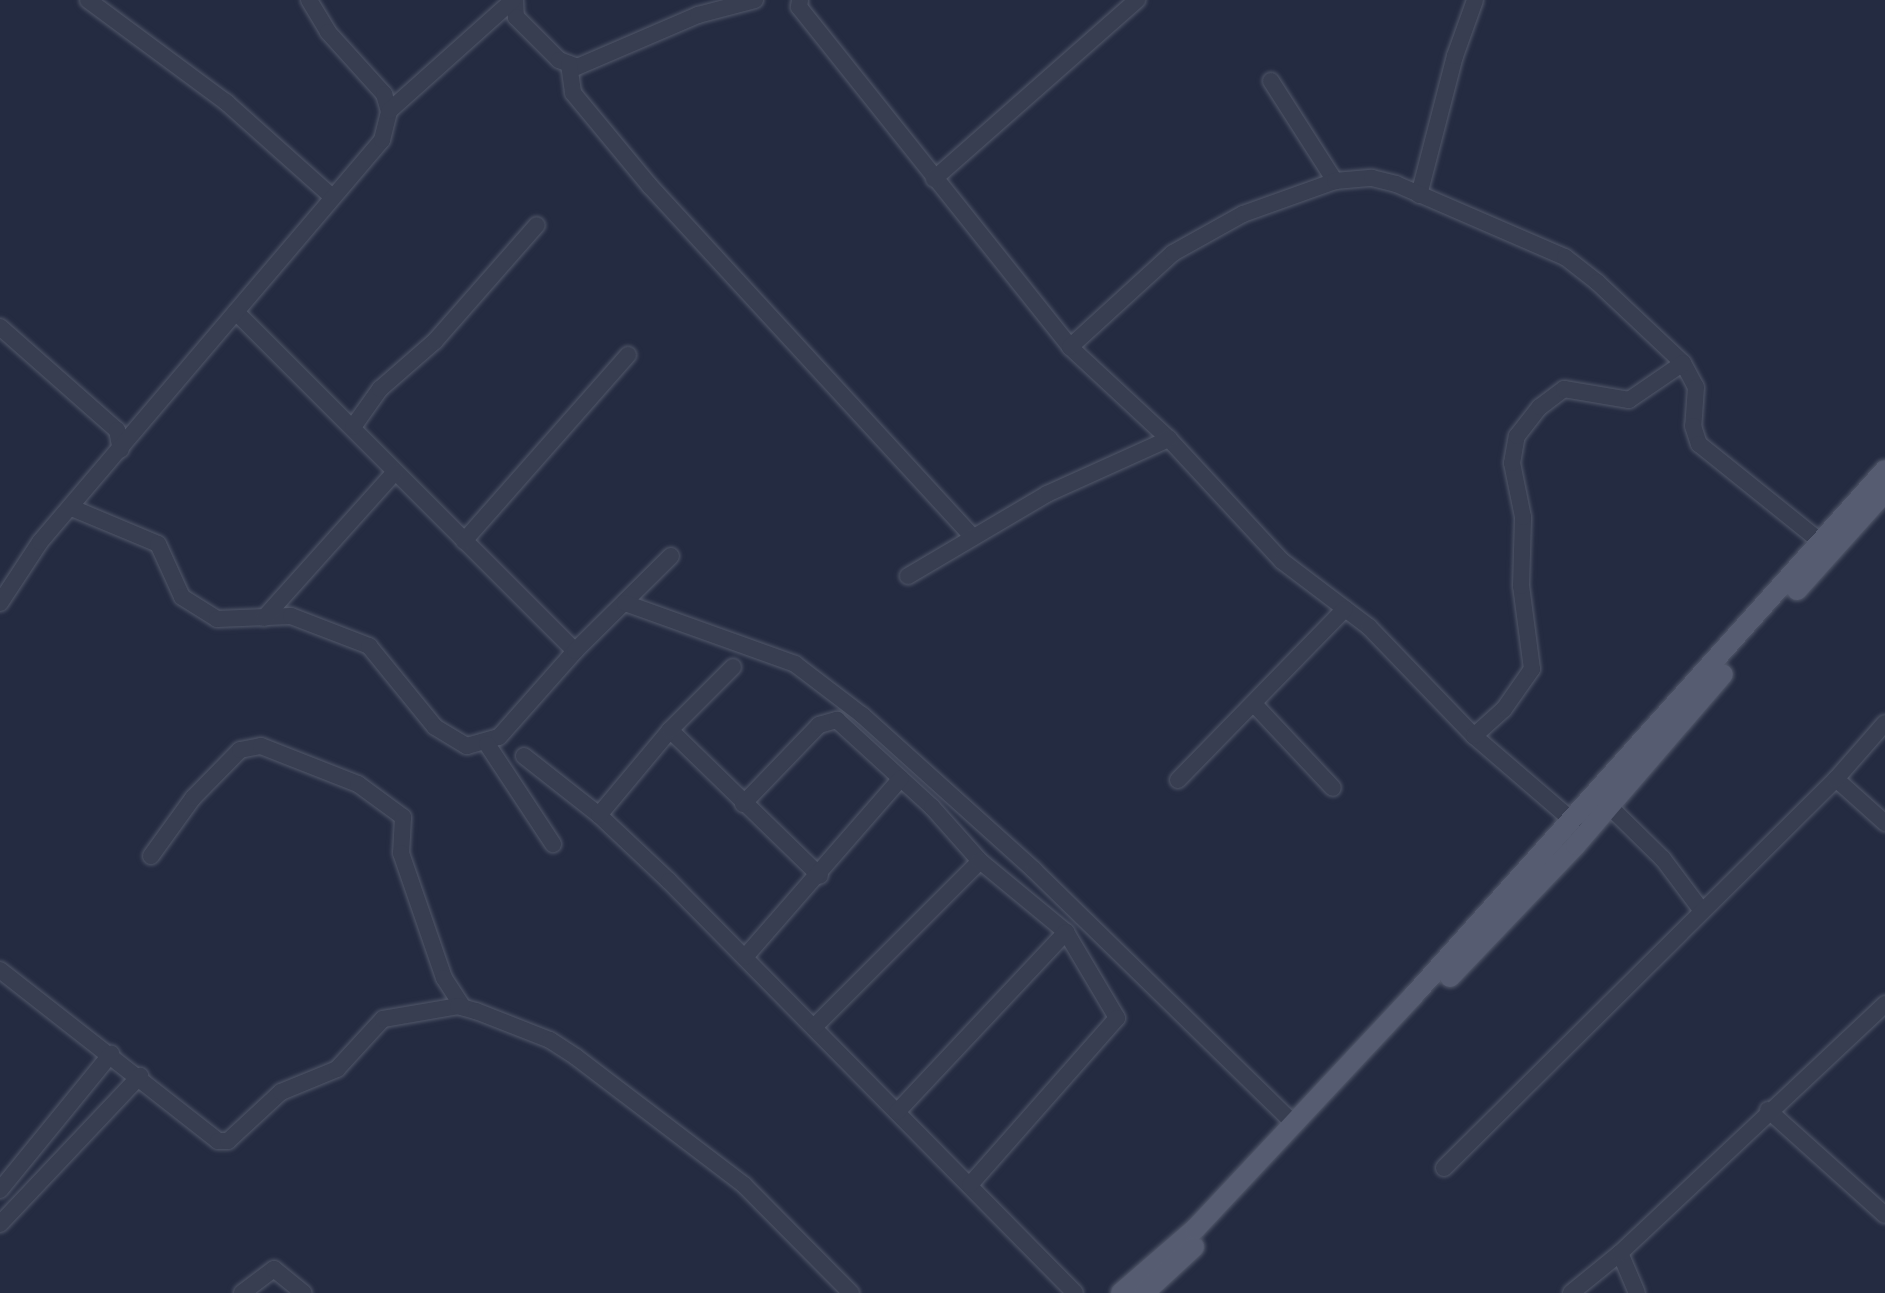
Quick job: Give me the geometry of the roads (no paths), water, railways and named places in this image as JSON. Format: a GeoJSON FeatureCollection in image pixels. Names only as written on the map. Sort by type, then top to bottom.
{"type":"FeatureCollection","features":[{"type":"Feature","properties":{"kind":"main road"},"geometry":{"type":"LineString","coordinates":[[1121,1293],[1195,1229],[1294,1124],[1574,822],[1885,470]]}},
{"type":"Feature","properties":{"kind":"main road"},"geometry":{"type":"LineString","coordinates":[[1144,1293],[1204,1238],[1609,806],[1885,492]]}},
{"type":"Feature","properties":{"kind":"street"},"geometry":{"type":"LineString","coordinates":[[88,0],[226,102],[330,195]]}},
{"type":"Feature","properties":{"kind":"street"},"geometry":{"type":"LineString","coordinates":[[0,603],[40,542],[121,450],[330,195],[382,140],[389,111],[384,94],[328,32],[309,0]]}},
{"type":"Feature","properties":{"kind":"street"},"geometry":{"type":"LineString","coordinates":[[389,111],[514,0]]}},
{"type":"Feature","properties":{"kind":"street"},"geometry":{"type":"LineString","coordinates":[[514,0],[516,17],[559,60],[569,64],[587,64],[698,15],[755,0]]}},
{"type":"Feature","properties":{"kind":"street"},"geometry":{"type":"LineString","coordinates":[[800,0],[799,7],[1070,347],[1169,439],[1282,561],[1345,609],[1474,736],[1574,822]]}},
{"type":"Feature","properties":{"kind":"street"},"geometry":{"type":"LineString","coordinates":[[934,179],[1137,0]]}},
{"type":"Feature","properties":{"kind":"street"},"geometry":{"type":"LineString","coordinates":[[1419,195],[1475,0]]}},
{"type":"Feature","properties":{"kind":"street"},"geometry":{"type":"LineString","coordinates":[[569,64],[573,93],[650,186],[973,537]]}},
{"type":"Feature","properties":{"kind":"street"},"geometry":{"type":"LineString","coordinates":[[1271,81],[1335,181]]}},
{"type":"Feature","properties":{"kind":"street"},"geometry":{"type":"LineString","coordinates":[[1070,347],[1173,253],[1243,214],[1335,181],[1372,178],[1565,257],[1683,363],[1696,387],[1693,426],[1699,444],[1821,542]]}},
{"type":"Feature","properties":{"kind":"street"},"geometry":{"type":"LineString","coordinates":[[353,427],[380,389],[435,341],[537,225]]}},
{"type":"Feature","properties":{"kind":"street"},"geometry":{"type":"LineString","coordinates":[[236,312],[575,651]]}},
{"type":"Feature","properties":{"kind":"street"},"geometry":{"type":"LineString","coordinates":[[0,327],[117,430],[121,450]]}},
{"type":"Feature","properties":{"kind":"street"},"geometry":{"type":"LineString","coordinates":[[464,541],[628,355]]}},
{"type":"Feature","properties":{"kind":"street"},"geometry":{"type":"LineString","coordinates":[[1474,736],[1504,709],[1532,669],[1521,586],[1523,517],[1512,463],[1517,436],[1540,407],[1564,389],[1629,400],[1683,363]]}},
{"type":"Feature","properties":{"kind":"street"},"geometry":{"type":"LineString","coordinates":[[908,576],[1047,494],[1169,439]]}},
{"type":"Feature","properties":{"kind":"street"},"geometry":{"type":"LineString","coordinates":[[264,618],[395,472]]}},
{"type":"Feature","properties":{"kind":"street"},"geometry":{"type":"LineString","coordinates":[[72,508],[158,544],[182,597],[217,619],[291,616],[369,646],[435,727],[467,746],[487,744],[671,556]]}},
{"type":"Feature","properties":{"kind":"street"},"geometry":{"type":"LineString","coordinates":[[625,603],[795,664],[862,715],[1034,870],[1294,1124]]}},
{"type":"Feature","properties":{"kind":"street"},"geometry":{"type":"LineString","coordinates":[[1178,780],[1345,609]]}},
{"type":"Feature","properties":{"kind":"street"},"geometry":{"type":"LineString","coordinates":[[599,815],[670,730],[733,667]]}},
{"type":"Feature","properties":{"kind":"street"},"geometry":{"type":"LineString","coordinates":[[1254,704],[1333,788]]}},
{"type":"Feature","properties":{"kind":"street"},"geometry":{"type":"LineString","coordinates":[[743,804],[827,720],[837,720],[901,778],[980,861],[1066,932],[1117,1018],[970,1185]]}},
{"type":"Feature","properties":{"kind":"street"},"geometry":{"type":"LineString","coordinates":[[1444,1168],[1836,779],[1885,723]]}},
{"type":"Feature","properties":{"kind":"street"},"geometry":{"type":"LineString","coordinates":[[670,730],[820,876]]}},
{"type":"Feature","properties":{"kind":"street"},"geometry":{"type":"LineString","coordinates":[[487,744],[553,844]]}},
{"type":"Feature","properties":{"kind":"street"},"geometry":{"type":"LineString","coordinates":[[151,856],[193,798],[240,750],[261,746],[358,784],[403,817],[401,853],[444,978],[463,1007]]}},
{"type":"Feature","properties":{"kind":"street"},"geometry":{"type":"LineString","coordinates":[[524,756],[599,815],[745,957],[1075,1293]]}},
{"type":"Feature","properties":{"kind":"street"},"geometry":{"type":"LineString","coordinates":[[745,957],[820,876],[901,778]]}},
{"type":"Feature","properties":{"kind":"street"},"geometry":{"type":"LineString","coordinates":[[1836,779],[1885,823]]}},
{"type":"Feature","properties":{"kind":"street"},"geometry":{"type":"LineString","coordinates":[[1609,806],[1663,859],[1702,911]]}},
{"type":"Feature","properties":{"kind":"street"},"geometry":{"type":"LineString","coordinates":[[814,1027],[980,861]]}},
{"type":"Feature","properties":{"kind":"street"},"geometry":{"type":"LineString","coordinates":[[897,1112],[1066,932]]}},
{"type":"Feature","properties":{"kind":"street"},"geometry":{"type":"LineString","coordinates":[[0,970],[140,1076],[208,1136],[228,1141],[281,1092],[337,1069],[383,1019],[463,1007],[550,1040],[744,1185],[851,1293]]}},
{"type":"Feature","properties":{"kind":"street"},"geometry":{"type":"LineString","coordinates":[[1571,1293],[1620,1253],[1768,1110],[1885,1004]]}},
{"type":"Feature","properties":{"kind":"street"},"geometry":{"type":"LineString","coordinates":[[0,1190],[111,1054]]}},
{"type":"Feature","properties":{"kind":"street"},"geometry":{"type":"LineString","coordinates":[[0,1224],[140,1076]]}},
{"type":"Feature","properties":{"kind":"street"},"geometry":{"type":"LineString","coordinates":[[1768,1110],[1885,1215]]}},
{"type":"Feature","properties":{"kind":"street"},"geometry":{"type":"LineString","coordinates":[[1620,1253],[1637,1293]]}},
{"type":"Feature","properties":{"kind":"street"},"geometry":{"type":"LineString","coordinates":[[242,1293],[274,1269],[304,1293]]}}]}
